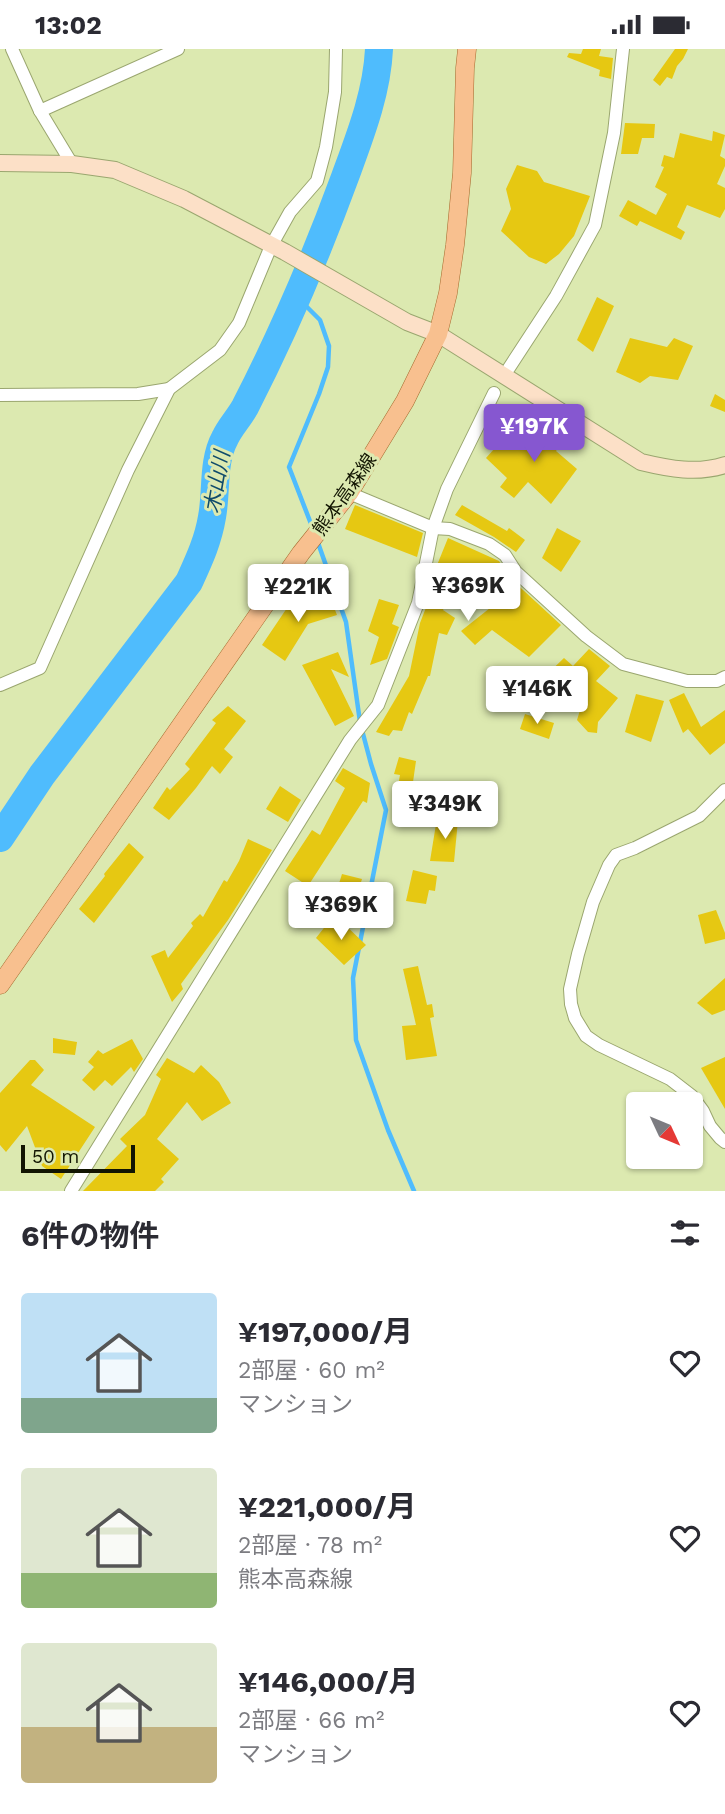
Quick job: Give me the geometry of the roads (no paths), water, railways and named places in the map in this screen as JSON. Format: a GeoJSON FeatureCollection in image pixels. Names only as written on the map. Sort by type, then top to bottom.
{"type":"FeatureCollection","features":[{"type":"Feature","properties":{"kind":"main road","name":"熊本高森線"},"geometry":{"type":"LineString","coordinates":[[0,985],[301,553],[349,493],[405,401],[438,334],[448,293],[461,173],[467,49]]}},
{"type":"Feature","properties":{"kind":"street"},"geometry":{"type":"LineString","coordinates":[[12,49],[40,111],[72,164]]}},
{"type":"Feature","properties":{"kind":"street"},"geometry":{"type":"LineString","coordinates":[[40,111],[178,49]]}},
{"type":"Feature","properties":{"kind":"street"},"geometry":{"type":"LineString","coordinates":[[0,685],[40,668],[128,470],[169,389],[220,349],[233,332],[278,249],[290,212],[317,181],[335,92],[336,49]]}},
{"type":"Feature","properties":{"kind":"street"},"geometry":{"type":"LineString","coordinates":[[509,368],[556,296],[595,225],[614,133],[623,49]]}},
{"type":"Feature","properties":{"kind":"street"},"geometry":{"type":"LineString","coordinates":[[0,163],[72,164],[115,170],[184,199],[407,322],[438,334],[641,462],[677,470],[711,470],[725,465]]}},
{"type":"Feature","properties":{"kind":"street"},"geometry":{"type":"LineString","coordinates":[[0,395],[138,394],[169,389]]}},
{"type":"Feature","properties":{"kind":"street"},"geometry":{"type":"LineString","coordinates":[[71,1191],[349,740],[378,705],[418,603],[433,528],[447,489],[494,393]]}},
{"type":"Feature","properties":{"kind":"street"},"geometry":{"type":"LineString","coordinates":[[349,493],[433,528],[450,529],[489,544],[505,555],[516,572],[586,636],[623,664],[687,681],[717,681],[725,677]]}},
{"type":"Feature","properties":{"kind":"street"},"geometry":{"type":"LineString","coordinates":[[725,790],[699,816],[616,855],[593,902],[570,989],[575,1018],[586,1036],[670,1079],[692,1096],[710,1126],[725,1142]]}},
{"type":"Feature","properties":{"kind":"waterway","name":"木山川"},"geometry":{"type":"LineString","coordinates":[[0,838],[42,775],[189,582],[210,526],[216,467],[221,447],[273,351],[322,236],[367,114],[379,49]]}},
{"type":"Feature","properties":{"kind":"waterway"},"geometry":{"type":"LineString","coordinates":[[297,297],[320,320],[329,346],[328,367],[289,467],[313,529]]}},
{"type":"Feature","properties":{"kind":"waterway"},"geometry":{"type":"LineString","coordinates":[[317,540],[346,622],[360,722]]}},
{"type":"Feature","properties":{"kind":"waterway"},"geometry":{"type":"LineString","coordinates":[[362,730],[386,810],[353,978],[356,1040],[388,1130],[414,1191]]}}]}
